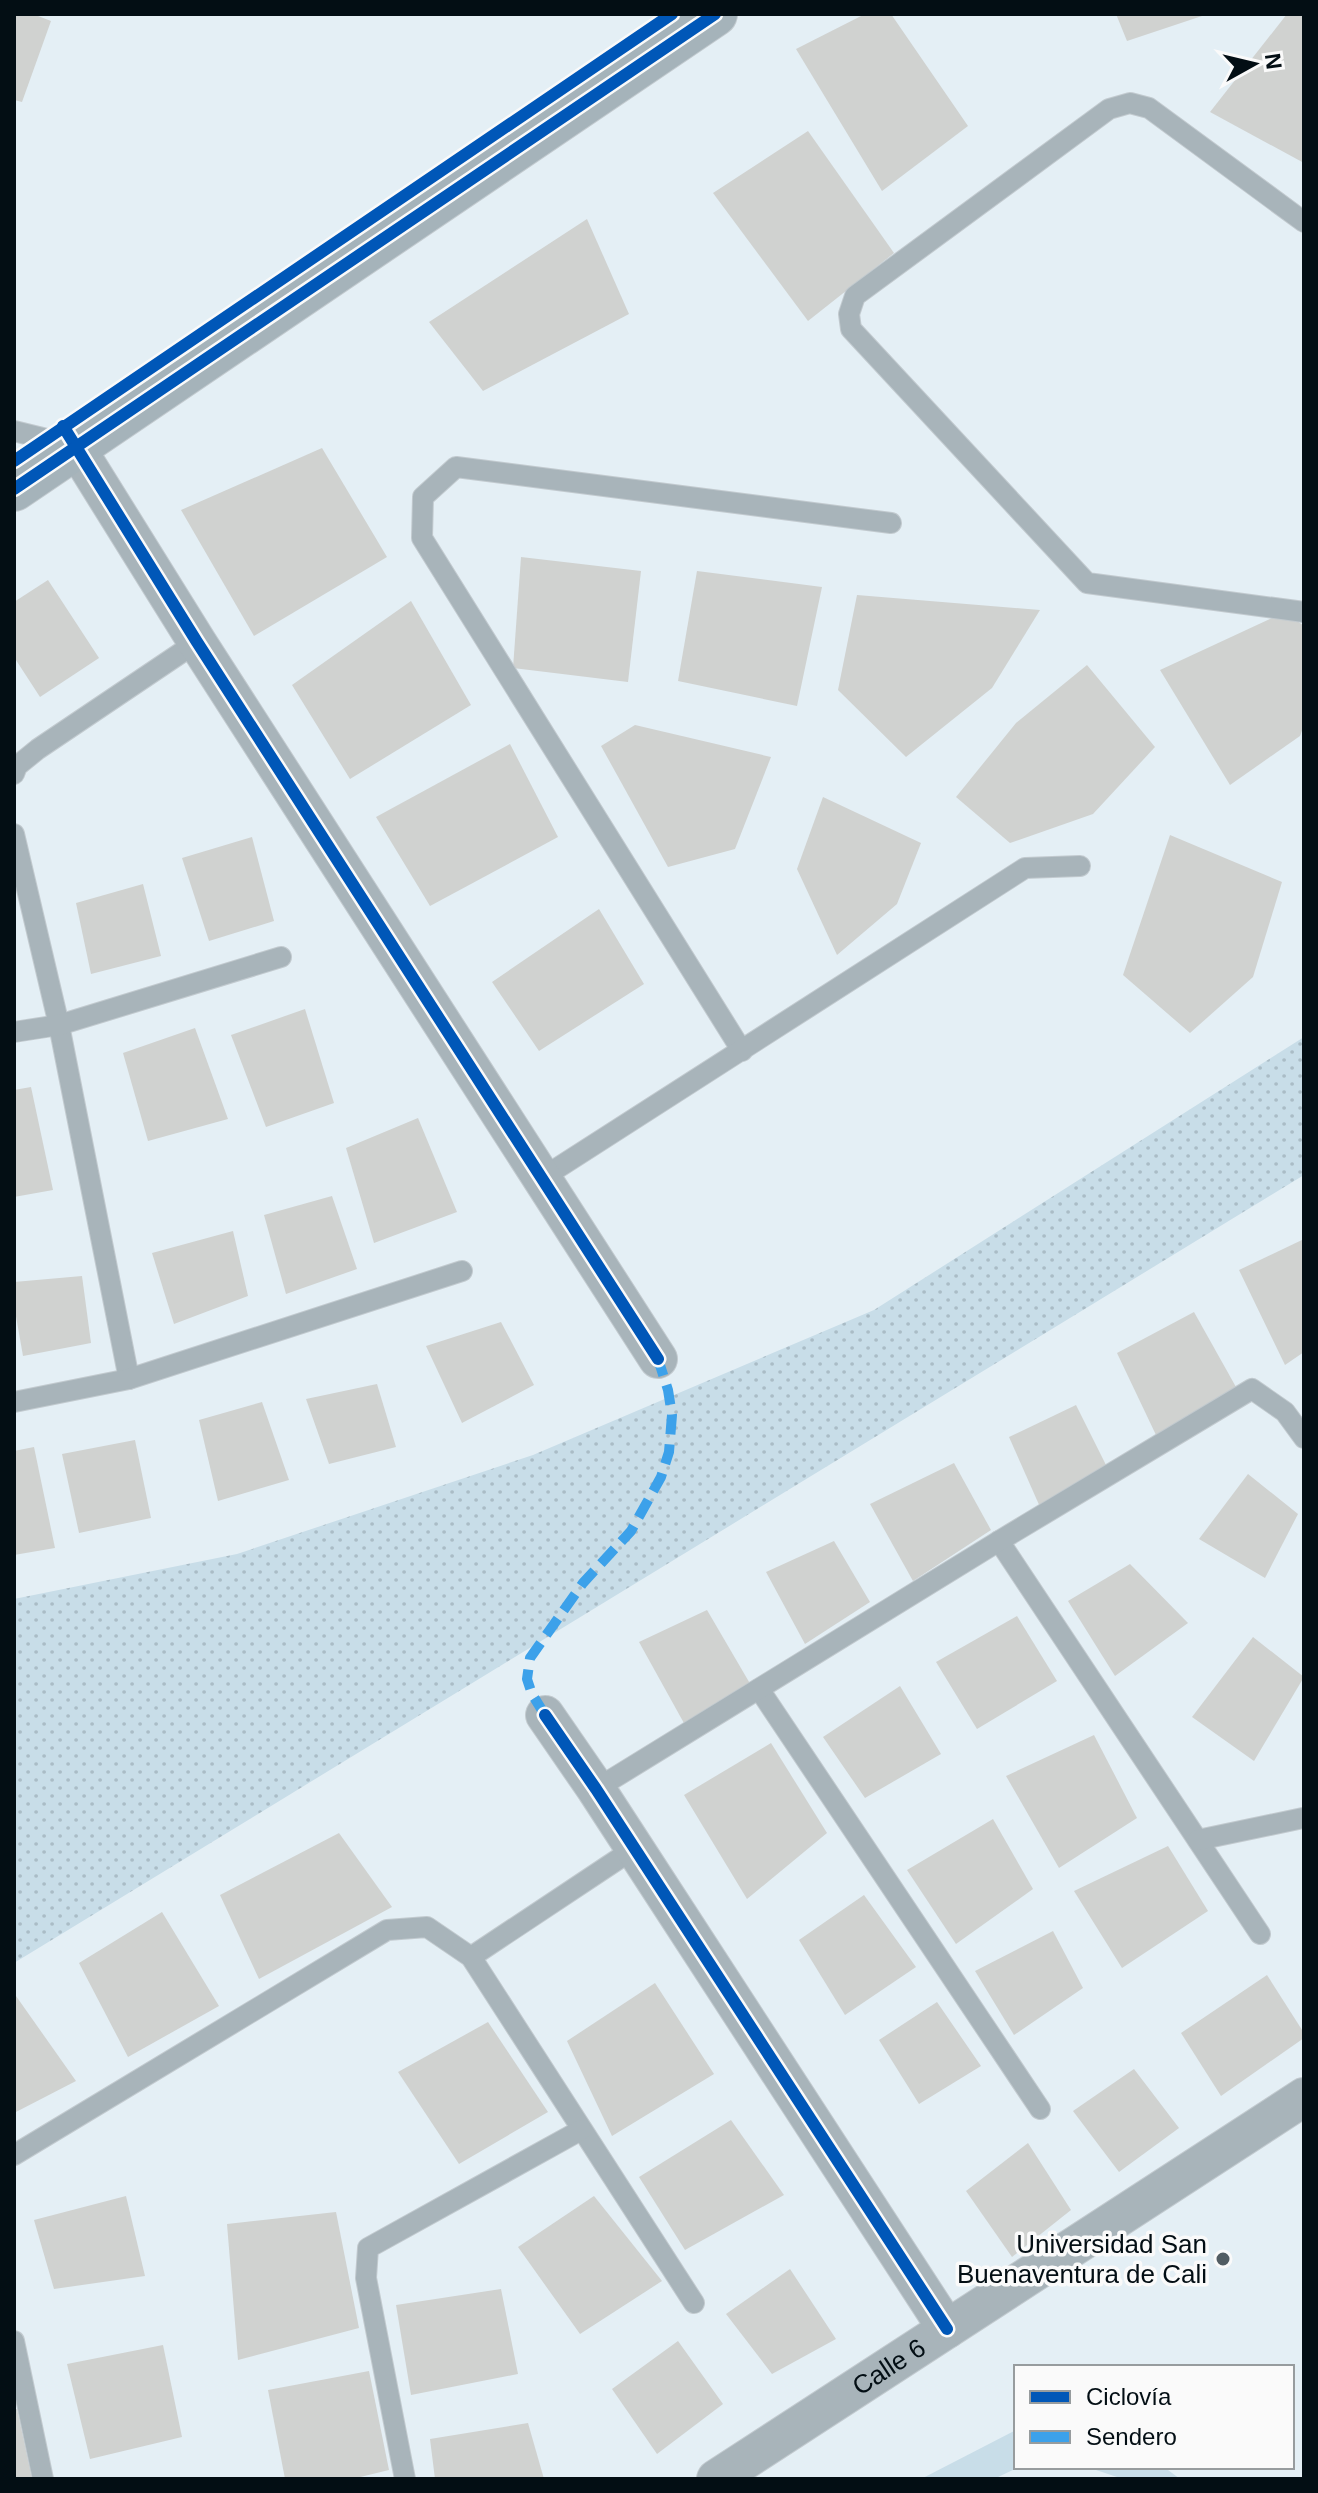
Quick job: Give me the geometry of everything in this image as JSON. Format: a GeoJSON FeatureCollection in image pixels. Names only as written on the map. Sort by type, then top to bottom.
{"type":"FeatureCollection","features":[{"type":"Feature","properties":{"kind":"street"},"geometry":{"type":"LineString","coordinates":[[14,489],[715,14]]}},
{"type":"Feature","properties":{"kind":"street"},"geometry":{"type":"LineString","coordinates":[[75,446],[197,642],[658,1359]]}},
{"type":"Feature","properties":{"kind":"street"},"geometry":{"type":"LineString","coordinates":[[545,1715],[635,1848],[947,2329]]}},
{"type":"Feature","properties":{"kind":"street","name":"Calle 6"},"geometry":{"type":"LineString","coordinates":[[716,2479],[1304,2097]]}},
{"type":"Feature","properties":{"kind":"lane"},"geometry":{"type":"LineString","coordinates":[[1304,222],[1149,108],[1130,103],[1109,109],[855,296],[849,314],[851,329],[1087,583],[1304,612]]}},
{"type":"Feature","properties":{"kind":"lane"},"geometry":{"type":"LineString","coordinates":[[14,431],[75,446]]}},
{"type":"Feature","properties":{"kind":"lane"},"geometry":{"type":"LineString","coordinates":[[742,1051],[422,538],[423,497],[456,467],[891,523]]}},
{"type":"Feature","properties":{"kind":"lane"},"geometry":{"type":"LineString","coordinates":[[14,774],[17,766],[38,749],[197,642]]}},
{"type":"Feature","properties":{"kind":"lane"},"geometry":{"type":"LineString","coordinates":[[14,834],[59,1025],[129,1379]]}},
{"type":"Feature","properties":{"kind":"lane"},"geometry":{"type":"LineString","coordinates":[[542,1178],[1025,868],[1080,866]]}},
{"type":"Feature","properties":{"kind":"lane"},"geometry":{"type":"LineString","coordinates":[[14,1032],[59,1025],[281,957]]}},
{"type":"Feature","properties":{"kind":"lane"},"geometry":{"type":"LineString","coordinates":[[14,1402],[129,1379],[462,1271]]}},
{"type":"Feature","properties":{"kind":"lane"},"geometry":{"type":"LineString","coordinates":[[596,1789],[1252,1389],[1285,1412],[1304,1438]]}},
{"type":"Feature","properties":{"kind":"lane"},"geometry":{"type":"LineString","coordinates":[[999,1541],[1260,1934]]}},
{"type":"Feature","properties":{"kind":"lane"},"geometry":{"type":"LineString","coordinates":[[759,1689],[1040,2109]]}},
{"type":"Feature","properties":{"kind":"lane"},"geometry":{"type":"LineString","coordinates":[[1198,1840],[1303,1818]]}},
{"type":"Feature","properties":{"kind":"lane"},"geometry":{"type":"LineString","coordinates":[[471,1957],[635,1848]]}},
{"type":"Feature","properties":{"kind":"lane"},"geometry":{"type":"LineString","coordinates":[[14,2155],[387,1930],[427,1927],[471,1957],[694,2303]]}},
{"type":"Feature","properties":{"kind":"lane"},"geometry":{"type":"LineString","coordinates":[[405,2479],[366,2278],[368,2248],[581,2130]]}},
{"type":"Feature","properties":{"kind":"lane"},"geometry":{"type":"LineString","coordinates":[[14,2341],[43,2479]]}},
{"type":"Feature","properties":{"kind":"shaded area"},"geometry":{"type":"Polygon","coordinates":[[[1304,1037],[1304,1175],[14,1963],[14,1599],[237,1554],[533,1455],[874,1310],[1304,1037]]]}},
{"type":"Feature","properties":{"kind":"shaded area"},"geometry":{"type":"Polygon","coordinates":[[[1014,2431],[1015,2469],[994,2479],[921,2479],[1014,2431]]]}},
{"type":"Feature","properties":{"kind":"shaded area"},"geometry":{"type":"Polygon","coordinates":[[[1093,2469],[1167,2469],[1180,2479],[1123,2479],[1093,2469]]]}},
{"type":"Feature","properties":{"kind":"building"},"geometry":{"type":"Polygon","coordinates":[[[14,14],[33,14],[51,21],[22,102],[14,100],[14,14]]]}},
{"type":"Feature","properties":{"kind":"building"},"geometry":{"type":"Polygon","coordinates":[[[865,14],[891,14],[968,126],[882,191],[796,49],[865,14]]]}},
{"type":"Feature","properties":{"kind":"building"},"geometry":{"type":"Polygon","coordinates":[[[1116,14],[1205,14],[1205,15],[1127,41],[1116,14]]]}},
{"type":"Feature","properties":{"kind":"building"},"geometry":{"type":"Polygon","coordinates":[[[1287,14],[1304,14],[1304,163],[1210,112],[1287,14]]]}},
{"type":"Feature","properties":{"kind":"building"},"geometry":{"type":"Polygon","coordinates":[[[808,131],[894,253],[808,321],[713,193],[808,131]]]}},
{"type":"Feature","properties":{"kind":"building"},"geometry":{"type":"Polygon","coordinates":[[[587,219],[629,314],[483,391],[429,322],[587,219]]]}},
{"type":"Feature","properties":{"kind":"building"},"geometry":{"type":"Polygon","coordinates":[[[322,448],[387,557],[254,636],[181,510],[322,448]]]}},
{"type":"Feature","properties":{"kind":"building"},"geometry":{"type":"Polygon","coordinates":[[[521,557],[641,571],[628,682],[513,668],[521,557]]]}},
{"type":"Feature","properties":{"kind":"building"},"geometry":{"type":"Polygon","coordinates":[[[697,571],[822,587],[797,706],[678,681],[697,571]]]}},
{"type":"Feature","properties":{"kind":"building"},"geometry":{"type":"Polygon","coordinates":[[[48,580],[99,658],[40,697],[14,657],[14,602],[48,580]]]}},
{"type":"Feature","properties":{"kind":"building"},"geometry":{"type":"Polygon","coordinates":[[[857,595],[1040,610],[992,688],[906,757],[838,690],[857,595]]]}},
{"type":"Feature","properties":{"kind":"building"},"geometry":{"type":"Polygon","coordinates":[[[411,601],[471,705],[350,779],[292,685],[411,601]]]}},
{"type":"Feature","properties":{"kind":"building"},"geometry":{"type":"Polygon","coordinates":[[[1285,612],[1304,626],[1304,725],[1300,736],[1230,785],[1160,670],[1285,612]]]}},
{"type":"Feature","properties":{"kind":"building"},"geometry":{"type":"Polygon","coordinates":[[[1087,665],[1155,747],[1093,814],[1010,843],[956,797],[1016,723],[1087,665]]]}},
{"type":"Feature","properties":{"kind":"building"},"geometry":{"type":"Polygon","coordinates":[[[635,725],[771,757],[735,849],[668,867],[601,746],[635,725]]]}},
{"type":"Feature","properties":{"kind":"building"},"geometry":{"type":"Polygon","coordinates":[[[510,744],[558,837],[430,906],[376,817],[510,744]]]}},
{"type":"Feature","properties":{"kind":"building"},"geometry":{"type":"Polygon","coordinates":[[[823,797],[921,843],[897,904],[837,955],[797,869],[823,797]]]}},
{"type":"Feature","properties":{"kind":"building"},"geometry":{"type":"Polygon","coordinates":[[[1170,835],[1282,882],[1253,977],[1190,1033],[1123,975],[1170,835]]]}},
{"type":"Feature","properties":{"kind":"building"},"geometry":{"type":"Polygon","coordinates":[[[252,837],[274,921],[209,941],[182,858],[252,837]]]}},
{"type":"Feature","properties":{"kind":"building"},"geometry":{"type":"Polygon","coordinates":[[[143,884],[161,956],[91,974],[76,903],[143,884]]]}},
{"type":"Feature","properties":{"kind":"building"},"geometry":{"type":"Polygon","coordinates":[[[599,909],[644,984],[539,1051],[492,982],[599,909]]]}},
{"type":"Feature","properties":{"kind":"building"},"geometry":{"type":"Polygon","coordinates":[[[305,1009],[334,1103],[266,1127],[231,1035],[305,1009]]]}},
{"type":"Feature","properties":{"kind":"building"},"geometry":{"type":"Polygon","coordinates":[[[195,1028],[228,1119],[148,1141],[123,1053],[195,1028]]]}},
{"type":"Feature","properties":{"kind":"building"},"geometry":{"type":"Polygon","coordinates":[[[31,1087],[53,1190],[14,1197],[14,1090],[31,1087]]]}},
{"type":"Feature","properties":{"kind":"building"},"geometry":{"type":"Polygon","coordinates":[[[418,1118],[457,1212],[374,1243],[346,1148],[418,1118]]]}},
{"type":"Feature","properties":{"kind":"building"},"geometry":{"type":"Polygon","coordinates":[[[332,1196],[357,1269],[286,1294],[264,1215],[332,1196]]]}},
{"type":"Feature","properties":{"kind":"building"},"geometry":{"type":"Polygon","coordinates":[[[233,1231],[248,1296],[174,1324],[152,1253],[233,1231]]]}},
{"type":"Feature","properties":{"kind":"building"},"geometry":{"type":"Polygon","coordinates":[[[1304,1239],[1304,1352],[1285,1365],[1239,1270],[1304,1239]]]}},
{"type":"Feature","properties":{"kind":"building"},"geometry":{"type":"Polygon","coordinates":[[[82,1276],[91,1343],[23,1356],[14,1305],[14,1282],[82,1276]]]}},
{"type":"Feature","properties":{"kind":"building"},"geometry":{"type":"Polygon","coordinates":[[[1194,1312],[1236,1387],[1156,1435],[1117,1353],[1194,1312]]]}},
{"type":"Feature","properties":{"kind":"building"},"geometry":{"type":"Polygon","coordinates":[[[501,1322],[534,1385],[462,1423],[426,1346],[501,1322]]]}},
{"type":"Feature","properties":{"kind":"building"},"geometry":{"type":"Polygon","coordinates":[[[377,1384],[396,1447],[329,1464],[306,1399],[377,1384]]]}},
{"type":"Feature","properties":{"kind":"building"},"geometry":{"type":"Polygon","coordinates":[[[262,1402],[289,1480],[218,1501],[199,1420],[262,1402]]]}},
{"type":"Feature","properties":{"kind":"building"},"geometry":{"type":"Polygon","coordinates":[[[1076,1405],[1106,1465],[1040,1507],[1009,1437],[1076,1405]]]}},
{"type":"Feature","properties":{"kind":"building"},"geometry":{"type":"Polygon","coordinates":[[[135,1440],[151,1518],[79,1533],[62,1454],[135,1440]]]}},
{"type":"Feature","properties":{"kind":"building"},"geometry":{"type":"Polygon","coordinates":[[[34,1447],[55,1548],[14,1555],[14,1451],[34,1447]]]}},
{"type":"Feature","properties":{"kind":"building"},"geometry":{"type":"Polygon","coordinates":[[[954,1463],[991,1530],[913,1581],[870,1504],[954,1463]]]}},
{"type":"Feature","properties":{"kind":"building"},"geometry":{"type":"Polygon","coordinates":[[[1248,1474],[1298,1514],[1265,1578],[1199,1539],[1248,1474]]]}},
{"type":"Feature","properties":{"kind":"building"},"geometry":{"type":"Polygon","coordinates":[[[834,1541],[870,1602],[805,1644],[766,1572],[834,1541]]]}},
{"type":"Feature","properties":{"kind":"building"},"geometry":{"type":"Polygon","coordinates":[[[1130,1564],[1188,1623],[1115,1676],[1068,1601],[1130,1564]]]}},
{"type":"Feature","properties":{"kind":"building"},"geometry":{"type":"Polygon","coordinates":[[[707,1610],[752,1687],[685,1725],[639,1642],[707,1610]]]}},
{"type":"Feature","properties":{"kind":"building"},"geometry":{"type":"Polygon","coordinates":[[[1017,1616],[1057,1681],[977,1729],[936,1662],[1017,1616]]]}},
{"type":"Feature","properties":{"kind":"building"},"geometry":{"type":"Polygon","coordinates":[[[1253,1637],[1304,1677],[1254,1761],[1192,1717],[1253,1637]]]}},
{"type":"Feature","properties":{"kind":"building"},"geometry":{"type":"Polygon","coordinates":[[[900,1686],[941,1754],[865,1798],[823,1737],[900,1686]]]}},
{"type":"Feature","properties":{"kind":"building"},"geometry":{"type":"Polygon","coordinates":[[[1094,1735],[1137,1818],[1059,1868],[1006,1776],[1094,1735]]]}},
{"type":"Feature","properties":{"kind":"building"},"geometry":{"type":"Polygon","coordinates":[[[771,1743],[827,1833],[747,1899],[684,1795],[771,1743]]]}},
{"type":"Feature","properties":{"kind":"building"},"geometry":{"type":"Polygon","coordinates":[[[993,1819],[1033,1889],[956,1944],[907,1870],[993,1819]]]}},
{"type":"Feature","properties":{"kind":"building"},"geometry":{"type":"Polygon","coordinates":[[[339,1833],[392,1907],[259,1979],[220,1895],[339,1833]]]}},
{"type":"Feature","properties":{"kind":"building"},"geometry":{"type":"Polygon","coordinates":[[[1168,1846],[1208,1911],[1122,1968],[1074,1891],[1168,1846]]]}},
{"type":"Feature","properties":{"kind":"building"},"geometry":{"type":"Polygon","coordinates":[[[864,1895],[916,1967],[845,2015],[799,1940],[864,1895]]]}},
{"type":"Feature","properties":{"kind":"building"},"geometry":{"type":"Polygon","coordinates":[[[162,1912],[219,2006],[128,2057],[79,1963],[162,1912]]]}},
{"type":"Feature","properties":{"kind":"building"},"geometry":{"type":"Polygon","coordinates":[[[1053,1931],[1083,1988],[1014,2035],[975,1971],[1053,1931]]]}},
{"type":"Feature","properties":{"kind":"building"},"geometry":{"type":"Polygon","coordinates":[[[1267,1975],[1304,2033],[1304,2038],[1221,2096],[1181,2033],[1267,1975]]]}},
{"type":"Feature","properties":{"kind":"building"},"geometry":{"type":"Polygon","coordinates":[[[655,1983],[714,2074],[612,2136],[567,2041],[655,1983]]]}},
{"type":"Feature","properties":{"kind":"building"},"geometry":{"type":"Polygon","coordinates":[[[14,1997],[76,2081],[14,2113],[14,1997]]]}},
{"type":"Feature","properties":{"kind":"building"},"geometry":{"type":"Polygon","coordinates":[[[937,2002],[981,2066],[919,2104],[879,2040],[937,2002]]]}},
{"type":"Feature","properties":{"kind":"building"},"geometry":{"type":"Polygon","coordinates":[[[488,2022],[548,2112],[459,2164],[398,2072],[488,2022]]]}},
{"type":"Feature","properties":{"kind":"building"},"geometry":{"type":"Polygon","coordinates":[[[1134,2069],[1179,2128],[1119,2172],[1073,2111],[1134,2069]]]}},
{"type":"Feature","properties":{"kind":"building"},"geometry":{"type":"Polygon","coordinates":[[[731,2120],[784,2195],[685,2250],[639,2177],[731,2120]]]}},
{"type":"Feature","properties":{"kind":"building"},"geometry":{"type":"Polygon","coordinates":[[[1028,2143],[1071,2210],[1012,2257],[966,2191],[1028,2143]]]}},
{"type":"Feature","properties":{"kind":"building"},"geometry":{"type":"Polygon","coordinates":[[[126,2196],[145,2276],[54,2289],[34,2220],[126,2196]]]}},
{"type":"Feature","properties":{"kind":"building"},"geometry":{"type":"Polygon","coordinates":[[[594,2196],[662,2281],[580,2334],[518,2247],[594,2196]]]}},
{"type":"Feature","properties":{"kind":"building"},"geometry":{"type":"Polygon","coordinates":[[[336,2212],[359,2328],[238,2360],[227,2224],[336,2212]]]}},
{"type":"Feature","properties":{"kind":"building"},"geometry":{"type":"Polygon","coordinates":[[[790,2269],[836,2339],[772,2374],[726,2314],[790,2269]]]}},
{"type":"Feature","properties":{"kind":"building"},"geometry":{"type":"Polygon","coordinates":[[[501,2289],[518,2374],[411,2395],[396,2305],[501,2289]]]}},
{"type":"Feature","properties":{"kind":"building"},"geometry":{"type":"Polygon","coordinates":[[[678,2341],[723,2404],[657,2454],[612,2389],[678,2341]]]}},
{"type":"Feature","properties":{"kind":"building"},"geometry":{"type":"Polygon","coordinates":[[[163,2345],[182,2437],[90,2459],[67,2364],[163,2345]]]}},
{"type":"Feature","properties":{"kind":"building"},"geometry":{"type":"Polygon","coordinates":[[[369,2371],[389,2470],[352,2479],[285,2479],[268,2390],[369,2371]]]}},
{"type":"Feature","properties":{"kind":"building"},"geometry":{"type":"Polygon","coordinates":[[[17,2409],[32,2479],[14,2479],[14,2410],[17,2409]]]}},
{"type":"Feature","properties":{"kind":"building"},"geometry":{"type":"Polygon","coordinates":[[[528,2423],[544,2479],[435,2479],[430,2439],[528,2423]]]}},
{"type":"Feature","properties":{"kind":"marked path"},"geometry":{"type":"LineString","coordinates":[[545,1715],[527,1679],[530,1658],[583,1583],[631,1531],[661,1477],[669,1452],[672,1415],[658,1359]]}},
{"type":"Feature","properties":{"kind":"cycle path"},"geometry":{"type":"LineString","coordinates":[[14,461],[672,14]]}},
{"type":"Feature","properties":{"kind":"cycle path"},"geometry":{"type":"LineString","coordinates":[[14,489],[715,14]]}},
{"type":"Feature","properties":{"kind":"cycle path"},"geometry":{"type":"LineString","coordinates":[[63,426],[197,642],[658,1359]]}},
{"type":"Feature","properties":{"kind":"cycle path"},"geometry":{"type":"LineString","coordinates":[[545,1715],[947,2329]]}},
{"type":"Feature","properties":{"kind":"place","name":"Universidad San Buenaventura de Cali"},"geometry":{"type":"Point","coordinates":[1223,2259]}}]}
